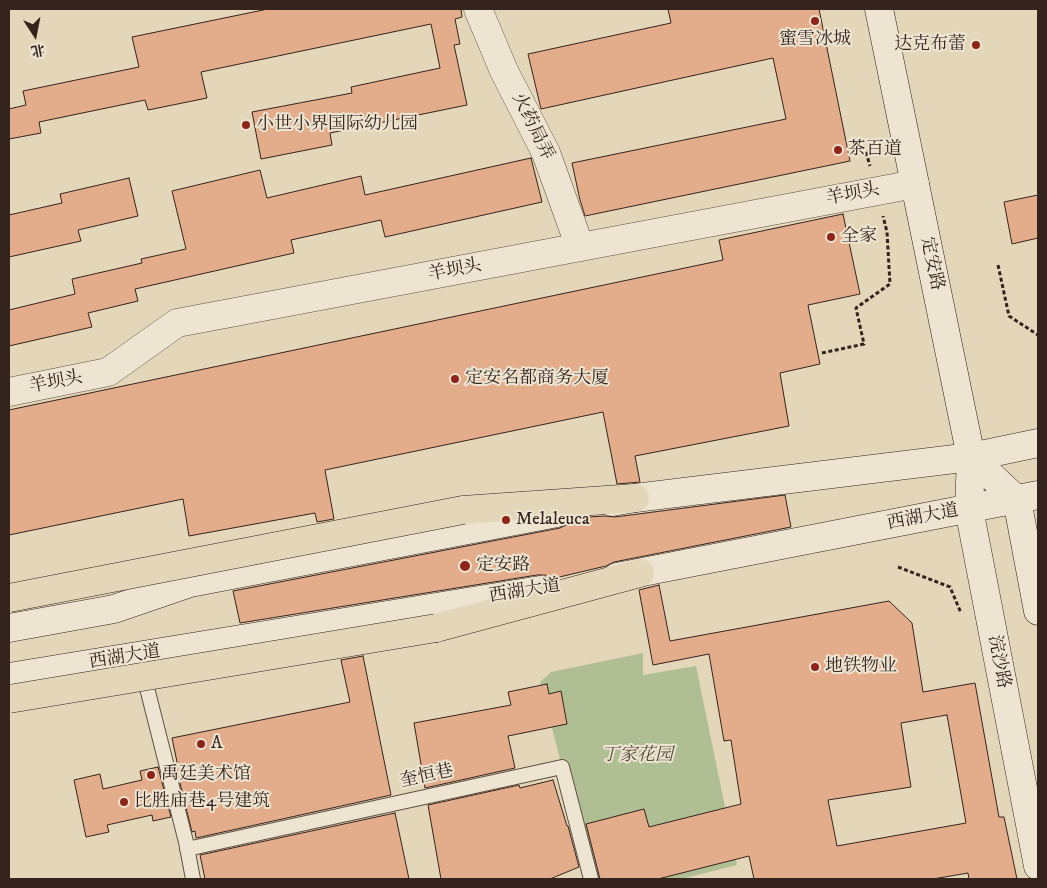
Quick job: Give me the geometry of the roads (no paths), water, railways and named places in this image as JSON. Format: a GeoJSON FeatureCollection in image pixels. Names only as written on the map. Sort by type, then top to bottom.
{"type":"FeatureCollection","features":[{"type":"Feature","properties":{"kind":"highway"},"geometry":{"type":"LineString","coordinates":[[9,598],[463,510],[634,498]]}},
{"type":"Feature","properties":{"kind":"highway"},"geometry":{"type":"LineString","coordinates":[[9,699],[436,628],[640,573]]}},
{"type":"Feature","properties":{"kind":"main road","name":"火药局弄"},"geometry":{"type":"LineString","coordinates":[[478,9],[504,71],[546,153],[580,247]]}},
{"type":"Feature","properties":{"kind":"main road","name":"定安路"},"geometry":{"type":"LineString","coordinates":[[879,9],[971,457]]}},
{"type":"Feature","properties":{"kind":"main road","name":"羊坝头"},"geometry":{"type":"LineString","coordinates":[[9,392],[108,372],[177,323],[915,184]]}},
{"type":"Feature","properties":{"kind":"main road"},"geometry":{"type":"LineString","coordinates":[[9,628],[114,609],[190,583],[634,498],[971,457],[1038,443]]}},
{"type":"Feature","properties":{"kind":"main road"},"geometry":{"type":"LineString","coordinates":[[971,457],[1028,497],[1038,611]]}},
{"type":"Feature","properties":{"kind":"main road","name":"浣沙路"},"geometry":{"type":"LineString","coordinates":[[971,457],[970,509],[1038,866]]}},
{"type":"Feature","properties":{"kind":"main road","name":"西湖大道"},"geometry":{"type":"LineString","coordinates":[[9,677],[640,573],[1028,497]]}},
{"type":"Feature","properties":{"kind":"lane"},"geometry":{"type":"LineString","coordinates":[[134,656],[147,688],[193,879]]}},
{"type":"Feature","properties":{"kind":"lane","name":"奎恒巷"},"geometry":{"type":"LineString","coordinates":[[187,849],[562,767],[591,879]]}},
{"type":"Feature","properties":{"kind":"place","name":"蜜雪冰城"},"geometry":{"type":"Point","coordinates":[815,21]}},
{"type":"Feature","properties":{"kind":"place","name":"达克布蕾"},"geometry":{"type":"Point","coordinates":[976,45]}},
{"type":"Feature","properties":{"kind":"place","name":"小世小界国际幼儿园"},"geometry":{"type":"Point","coordinates":[246,125]}},
{"type":"Feature","properties":{"kind":"place","name":"茶百道"},"geometry":{"type":"Point","coordinates":[838,150]}},
{"type":"Feature","properties":{"kind":"place","name":"全家"},"geometry":{"type":"Point","coordinates":[831,237]}},
{"type":"Feature","properties":{"kind":"place","name":"定安名都商务大厦"},"geometry":{"type":"Point","coordinates":[455,379]}},
{"type":"Feature","properties":{"kind":"place","name":"Melaleuca"},"geometry":{"type":"Point","coordinates":[506,520]}},
{"type":"Feature","properties":{"kind":"place","name":"定安路"},"geometry":{"type":"Point","coordinates":[465,566]}},
{"type":"Feature","properties":{"kind":"place","name":"地铁物业"},"geometry":{"type":"Point","coordinates":[815,667]}},
{"type":"Feature","properties":{"kind":"place","name":"A"},"geometry":{"type":"Point","coordinates":[201,744]}},
{"type":"Feature","properties":{"kind":"place","name":"禹廷美术馆"},"geometry":{"type":"Point","coordinates":[151,775]}},
{"type":"Feature","properties":{"kind":"place","name":"比胜庙巷4号建筑"},"geometry":{"type":"Point","coordinates":[124,802]}},
{"type":"Feature","properties":{"kind":"park label","name":"丁家花园"},"geometry":{"type":"Point","coordinates":[637,756]}}]}
